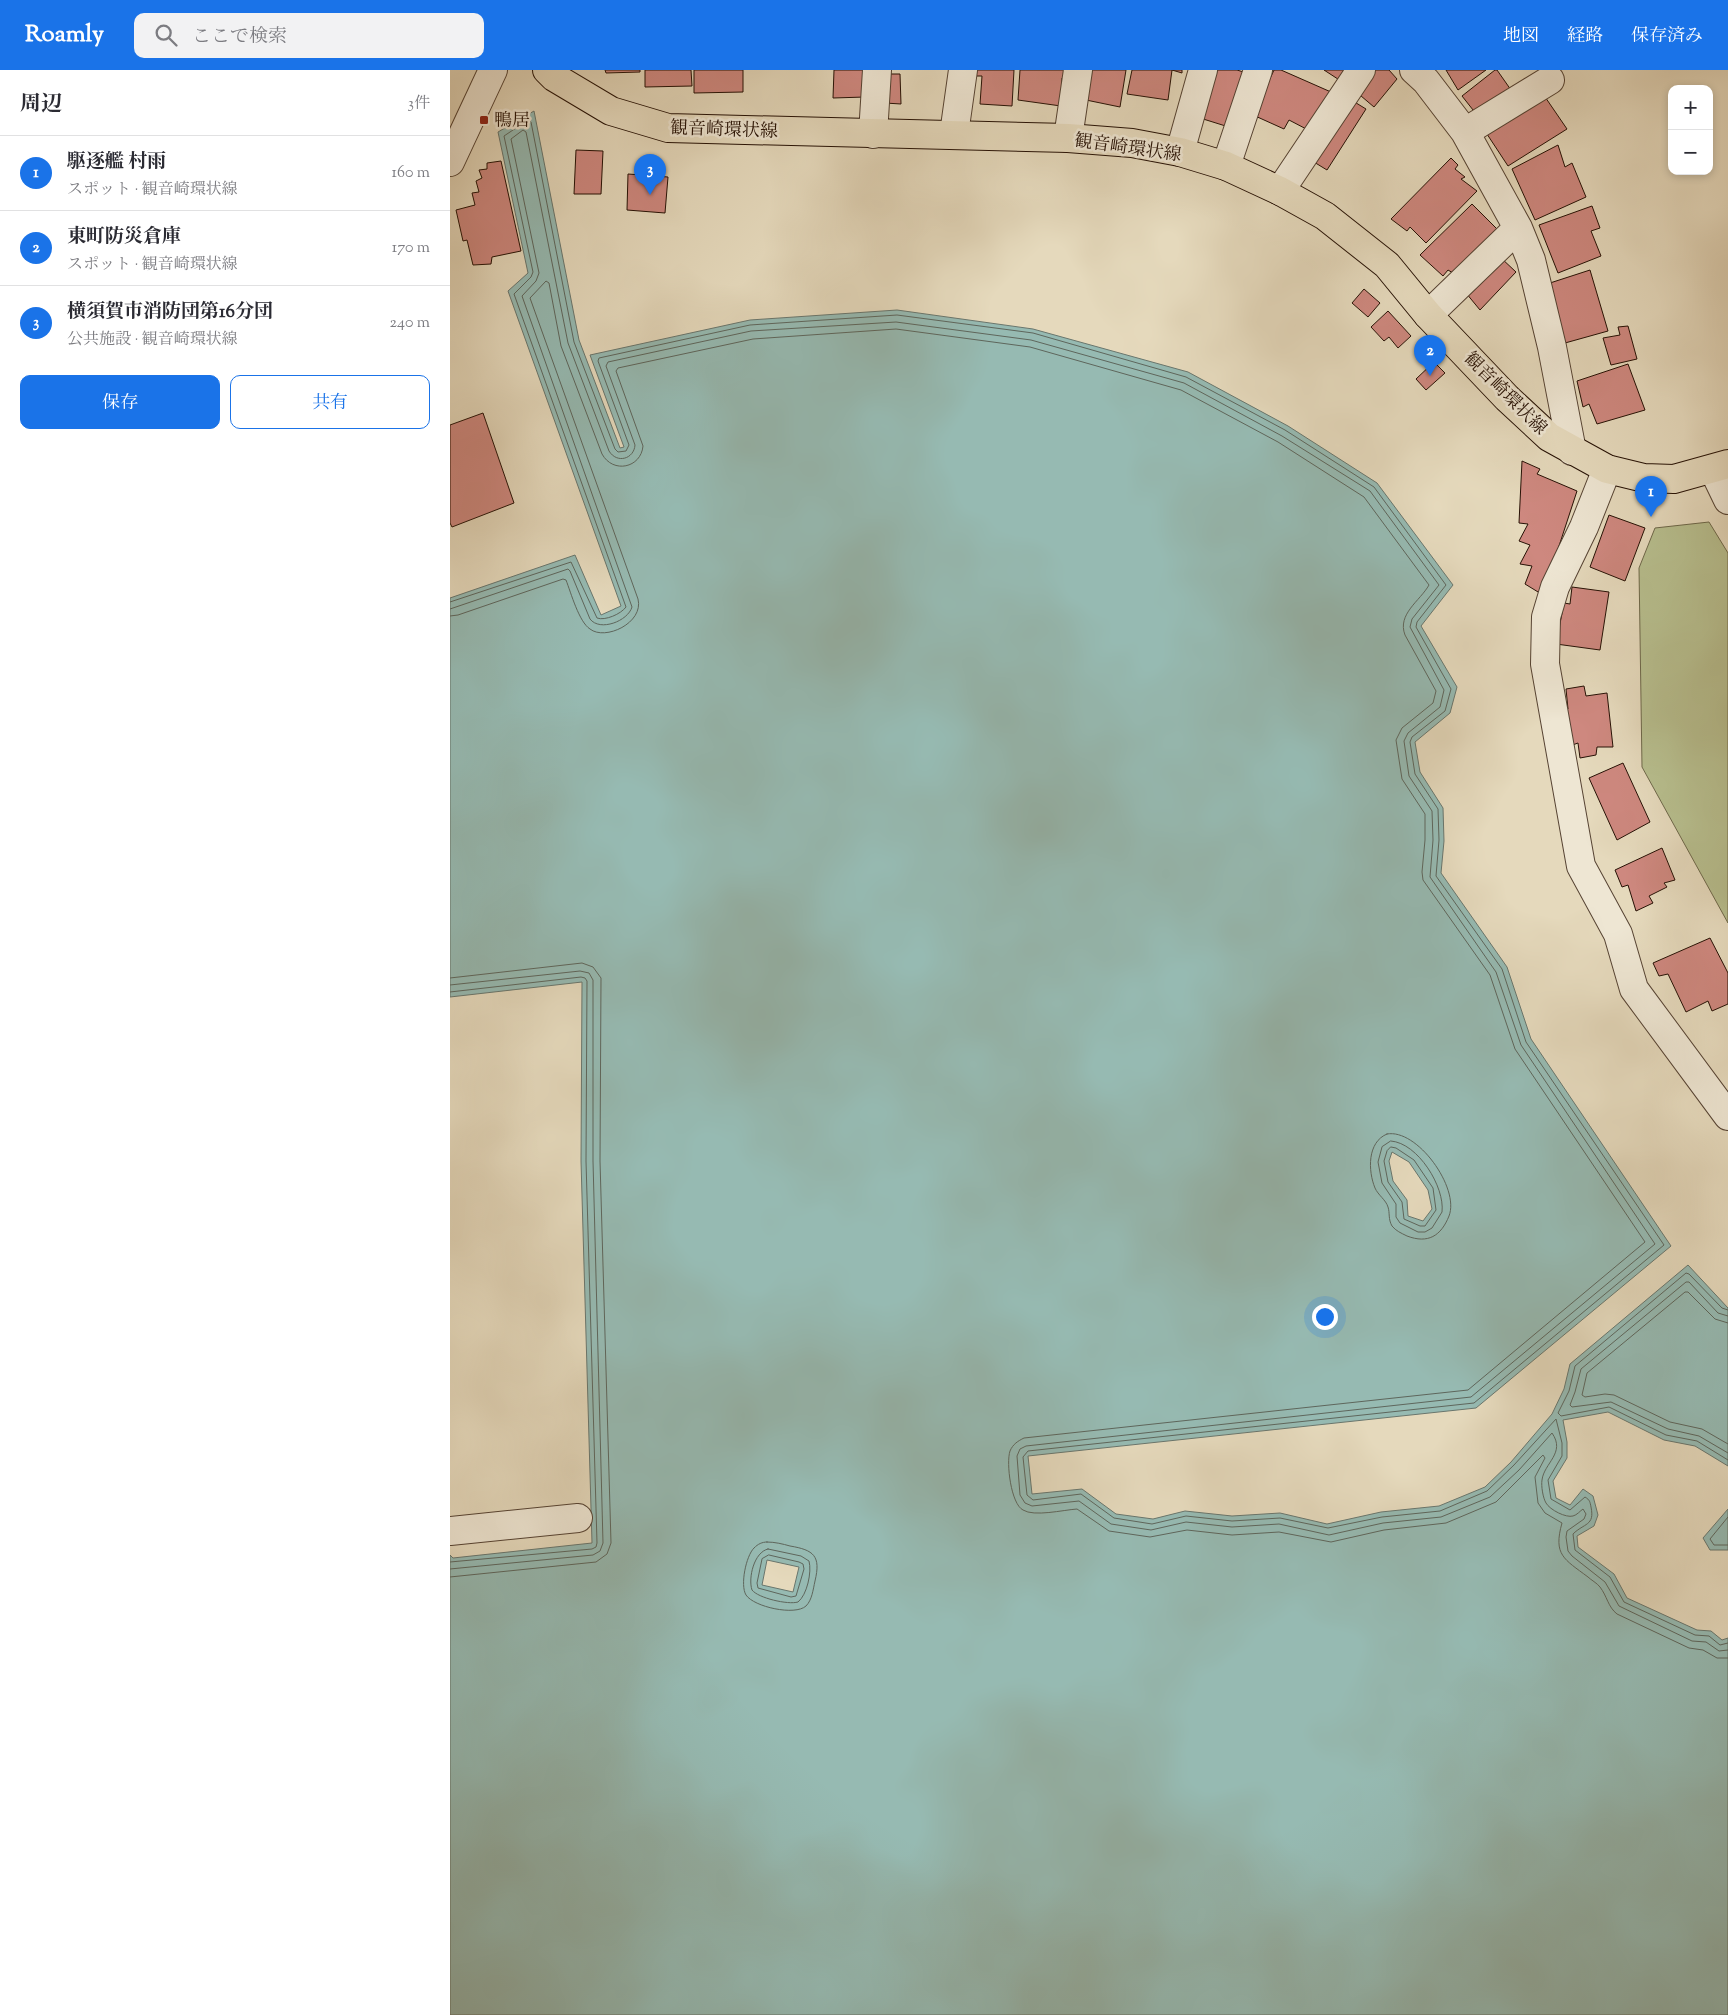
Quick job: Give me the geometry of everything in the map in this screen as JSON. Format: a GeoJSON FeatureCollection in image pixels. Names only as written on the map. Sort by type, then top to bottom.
{"type":"FeatureCollection","features":[{"type":"Feature","properties":{"kind":"main road","name":"観音崎環状線"},"geometry":{"type":"LineString","coordinates":[[547,70],[554,77],[611,111],[668,128],[1068,138],[1132,144],[1180,152],[1226,166],[1280,191],[1326,216],[1387,265],[1428,314],[1507,398],[1549,437],[1572,451],[1608,469],[1644,478],[1674,478],[1721,467]]}},
{"type":"Feature","properties":{"kind":"street"},"geometry":{"type":"LineString","coordinates":[[450,162],[493,70]]}},
{"type":"Feature","properties":{"kind":"street"},"geometry":{"type":"LineString","coordinates":[[873,134],[877,70]]}},
{"type":"Feature","properties":{"kind":"street"},"geometry":{"type":"LineString","coordinates":[[954,134],[963,70]]}},
{"type":"Feature","properties":{"kind":"street"},"geometry":{"type":"LineString","coordinates":[[1068,138],[1078,70]]}},
{"type":"Feature","properties":{"kind":"street"},"geometry":{"type":"LineString","coordinates":[[1180,152],[1203,70]]}},
{"type":"Feature","properties":{"kind":"street"},"geometry":{"type":"LineString","coordinates":[[1226,166],[1258,70]]}},
{"type":"Feature","properties":{"kind":"street"},"geometry":{"type":"LineString","coordinates":[[1280,191],[1361,70]]}},
{"type":"Feature","properties":{"kind":"street"},"geometry":{"type":"LineString","coordinates":[[1414,70],[1426,81],[1465,132],[1518,228],[1531,260],[1552,347],[1572,451]]}},
{"type":"Feature","properties":{"kind":"street"},"geometry":{"type":"LineString","coordinates":[[1465,132],[1550,80]]}},
{"type":"Feature","properties":{"kind":"street"},"geometry":{"type":"LineString","coordinates":[[1428,314],[1518,228]]}},
{"type":"Feature","properties":{"kind":"street"},"geometry":{"type":"LineString","coordinates":[[1721,467],[1728,500]]}},
{"type":"Feature","properties":{"kind":"street"},"geometry":{"type":"LineString","coordinates":[[1608,469],[1584,527],[1555,587],[1546,617],[1545,664],[1581,866],[1618,934],[1634,989],[1728,1116]]}},
{"type":"Feature","properties":{"kind":"street"},"geometry":{"type":"LineString","coordinates":[[450,1531],[578,1518]]}},
{"type":"Feature","properties":{"kind":"green space"},"geometry":{"type":"Polygon","coordinates":[[[1709,522],[1728,553],[1728,923],[1642,767],[1639,568],[1655,528],[1709,522]]]}},
{"type":"Feature","properties":{"kind":"water"},"geometry":{"type":"Polygon","coordinates":[[[534,111],[579,340],[620,448],[624,447],[590,355],[750,320],[897,310],[1033,329],[1188,372],[1288,426],[1377,483],[1453,585],[1421,626],[1457,687],[1450,713],[1415,742],[1420,772],[1443,808],[1444,841],[1441,873],[1507,967],[1531,1039],[1671,1246],[1476,1408],[1028,1456],[1032,1494],[1082,1489],[1116,1514],[1153,1519],[1185,1511],[1232,1516],[1280,1513],[1327,1524],[1381,1512],[1439,1506],[1485,1487],[1511,1462],[1552,1414],[1564,1389],[1570,1364],[1688,1265],[1728,1308],[1728,1466],[1695,1446],[1664,1440],[1608,1412],[1563,1420],[1567,1442],[1567,1458],[1553,1481],[1556,1498],[1570,1505],[1583,1489],[1593,1496],[1598,1515],[1594,1526],[1577,1536],[1578,1547],[1614,1574],[1627,1598],[1697,1630],[1711,1631],[1722,1640],[1728,1638],[1728,2015],[450,2015],[450,1555],[453,1558],[592,1543],[581,1161],[582,982],[450,997],[450,598],[575,555],[601,615],[621,606],[508,291],[528,273],[498,132],[534,111]],[[1392,1152],[1389,1161],[1393,1181],[1407,1200],[1408,1216],[1423,1221],[1432,1209],[1428,1190],[1409,1162],[1392,1152]],[[767,1560],[762,1585],[793,1592],[799,1567],[767,1560]]]}},
{"type":"Feature","properties":{"kind":"water"},"geometry":{"type":"Polygon","coordinates":[[[1728,1509],[1728,1550],[1710,1550],[1703,1538],[1728,1509]]]}},
{"type":"Feature","properties":{"kind":"building"},"geometry":{"type":"Polygon","coordinates":[[[605,70],[640,70],[640,72],[606,73],[605,70]]]}},
{"type":"Feature","properties":{"kind":"building"},"geometry":{"type":"Polygon","coordinates":[[[645,70],[691,70],[692,86],[645,87],[645,70]]]}},
{"type":"Feature","properties":{"kind":"building"},"geometry":{"type":"Polygon","coordinates":[[[694,70],[743,70],[743,92],[694,93],[694,70]]]}},
{"type":"Feature","properties":{"kind":"building"},"geometry":{"type":"Polygon","coordinates":[[[834,70],[867,70],[865,97],[833,98],[834,70]]]}},
{"type":"Feature","properties":{"kind":"building"},"geometry":{"type":"Polygon","coordinates":[[[970,70],[1014,70],[1012,106],[980,104],[982,76],[969,76],[970,70]]]}},
{"type":"Feature","properties":{"kind":"building"},"geometry":{"type":"Polygon","coordinates":[[[1020,70],[1067,70],[1066,77],[1062,78],[1061,106],[1018,100],[1020,70]]]}},
{"type":"Feature","properties":{"kind":"building"},"geometry":{"type":"Polygon","coordinates":[[[1091,70],[1126,70],[1120,107],[1086,100],[1091,70]]]}},
{"type":"Feature","properties":{"kind":"building"},"geometry":{"type":"Polygon","coordinates":[[[1132,70],[1172,70],[1168,100],[1127,94],[1132,70]]]}},
{"type":"Feature","properties":{"kind":"building"},"geometry":{"type":"Polygon","coordinates":[[[1216,70],[1237,70],[1250,74],[1232,128],[1200,118],[1216,70]]]}},
{"type":"Feature","properties":{"kind":"building"},"geometry":{"type":"Polygon","coordinates":[[[1274,70],[1281,70],[1331,92],[1312,132],[1289,120],[1284,129],[1253,115],[1274,70]]]}},
{"type":"Feature","properties":{"kind":"building"},"geometry":{"type":"Polygon","coordinates":[[[1324,70],[1353,70],[1344,83],[1324,70]]]}},
{"type":"Feature","properties":{"kind":"building"},"geometry":{"type":"Polygon","coordinates":[[[1374,70],[1389,70],[1397,79],[1374,107],[1354,90],[1374,70]]]}},
{"type":"Feature","properties":{"kind":"building"},"geometry":{"type":"Polygon","coordinates":[[[1446,70],[1486,70],[1458,90],[1446,70]]]}},
{"type":"Feature","properties":{"kind":"building"},"geometry":{"type":"Polygon","coordinates":[[[1497,70],[1511,90],[1477,115],[1462,96],[1497,70]]]}},
{"type":"Feature","properties":{"kind":"building"},"geometry":{"type":"Polygon","coordinates":[[[886,74],[900,74],[901,104],[885,103],[886,74]]]}},
{"type":"Feature","properties":{"kind":"building"},"geometry":{"type":"Polygon","coordinates":[[[1541,91],[1567,129],[1508,166],[1483,128],[1541,91]]]}},
{"type":"Feature","properties":{"kind":"building"},"geometry":{"type":"Polygon","coordinates":[[[1348,98],[1366,109],[1327,170],[1309,159],[1348,98]]]}},
{"type":"Feature","properties":{"kind":"building"},"geometry":{"type":"Polygon","coordinates":[[[1558,145],[1565,167],[1572,163],[1586,197],[1535,220],[1512,169],[1558,145]]]}},
{"type":"Feature","properties":{"kind":"building"},"geometry":{"type":"Polygon","coordinates":[[[576,150],[603,151],[601,194],[574,194],[576,150]]]}},
{"type":"Feature","properties":{"kind":"building"},"geometry":{"type":"Polygon","coordinates":[[[1451,158],[1458,165],[1455,169],[1465,177],[1461,179],[1477,191],[1426,243],[1410,227],[1407,231],[1391,219],[1451,158]]]}},
{"type":"Feature","properties":{"kind":"building"},"geometry":{"type":"Polygon","coordinates":[[[501,161],[521,251],[492,257],[491,264],[473,265],[467,240],[463,241],[456,210],[475,205],[472,193],[479,192],[476,181],[482,178],[479,170],[487,169],[487,163],[501,161]]]}},
{"type":"Feature","properties":{"kind":"building"},"geometry":{"type":"Polygon","coordinates":[[[628,174],[668,177],[665,213],[627,210],[628,174]]]}},
{"type":"Feature","properties":{"kind":"building"},"geometry":{"type":"Polygon","coordinates":[[[1472,204],[1497,229],[1453,273],[1448,270],[1443,276],[1420,255],[1472,204]]]}},
{"type":"Feature","properties":{"kind":"building"},"geometry":{"type":"Polygon","coordinates":[[[1592,206],[1600,228],[1591,231],[1601,256],[1558,273],[1539,225],[1592,206]]]}},
{"type":"Feature","properties":{"kind":"building"},"geometry":{"type":"Polygon","coordinates":[[[1500,257],[1516,272],[1480,310],[1466,293],[1500,257]]]}},
{"type":"Feature","properties":{"kind":"building"},"geometry":{"type":"Polygon","coordinates":[[[1590,270],[1608,331],[1565,343],[1550,283],[1590,270]]]}},
{"type":"Feature","properties":{"kind":"building"},"geometry":{"type":"Polygon","coordinates":[[[1364,289],[1380,303],[1368,317],[1352,303],[1364,289]]]}},
{"type":"Feature","properties":{"kind":"building"},"geometry":{"type":"Polygon","coordinates":[[[1388,311],[1411,336],[1398,348],[1389,337],[1384,341],[1371,327],[1388,311]]]}},
{"type":"Feature","properties":{"kind":"building"},"geometry":{"type":"Polygon","coordinates":[[[1628,326],[1637,359],[1611,365],[1603,338],[1620,335],[1618,327],[1628,326]]]}},
{"type":"Feature","properties":{"kind":"building"},"geometry":{"type":"Polygon","coordinates":[[[1434,362],[1445,373],[1426,390],[1416,379],[1434,362]]]}},
{"type":"Feature","properties":{"kind":"building"},"geometry":{"type":"Polygon","coordinates":[[[1628,364],[1645,410],[1597,424],[1589,404],[1583,407],[1577,381],[1628,364]]]}},
{"type":"Feature","properties":{"kind":"building"},"geometry":{"type":"Polygon","coordinates":[[[483,413],[514,503],[452,527],[450,523],[450,425],[483,413]]]}},
{"type":"Feature","properties":{"kind":"building"},"geometry":{"type":"Polygon","coordinates":[[[1522,461],[1540,469],[1537,474],[1577,491],[1543,595],[1525,584],[1532,566],[1520,564],[1530,545],[1519,541],[1528,524],[1519,523],[1522,461]]]}},
{"type":"Feature","properties":{"kind":"building"},"geometry":{"type":"Polygon","coordinates":[[[1609,515],[1645,528],[1625,581],[1590,567],[1609,515]]]}},
{"type":"Feature","properties":{"kind":"building"},"geometry":{"type":"Polygon","coordinates":[[[1572,587],[1609,592],[1600,650],[1556,644],[1564,603],[1570,604],[1572,587]]]}},
{"type":"Feature","properties":{"kind":"building"},"geometry":{"type":"Polygon","coordinates":[[[1584,686],[1586,696],[1607,693],[1613,747],[1597,747],[1596,755],[1580,758],[1578,743],[1567,747],[1563,709],[1568,709],[1566,689],[1584,686]]]}},
{"type":"Feature","properties":{"kind":"building"},"geometry":{"type":"Polygon","coordinates":[[[1623,763],[1650,822],[1617,840],[1589,778],[1623,763]]]}},
{"type":"Feature","properties":{"kind":"building"},"geometry":{"type":"Polygon","coordinates":[[[1662,848],[1675,880],[1664,883],[1667,887],[1649,896],[1653,903],[1636,911],[1628,885],[1622,887],[1615,870],[1662,848]]]}},
{"type":"Feature","properties":{"kind":"building"},"geometry":{"type":"Polygon","coordinates":[[[1710,938],[1728,973],[1728,1004],[1712,1011],[1708,1001],[1686,1012],[1668,974],[1659,976],[1653,963],[1710,938]]]}},
{"type":"Feature","properties":{"kind":"place","name":"鴨居"},"geometry":{"type":"Point","coordinates":[484,120]}},
{"type":"Feature","properties":{"kind":"place","name":"横須賀市消防団第16分団"},"geometry":{"type":"Point","coordinates":[650,195]}},
{"type":"Feature","properties":{"kind":"place","name":"東町防災倉庫"},"geometry":{"type":"Point","coordinates":[1430,376]}},
{"type":"Feature","properties":{"kind":"place","name":"駆逐艦 村雨"},"geometry":{"type":"Point","coordinates":[1651,517]}}]}
